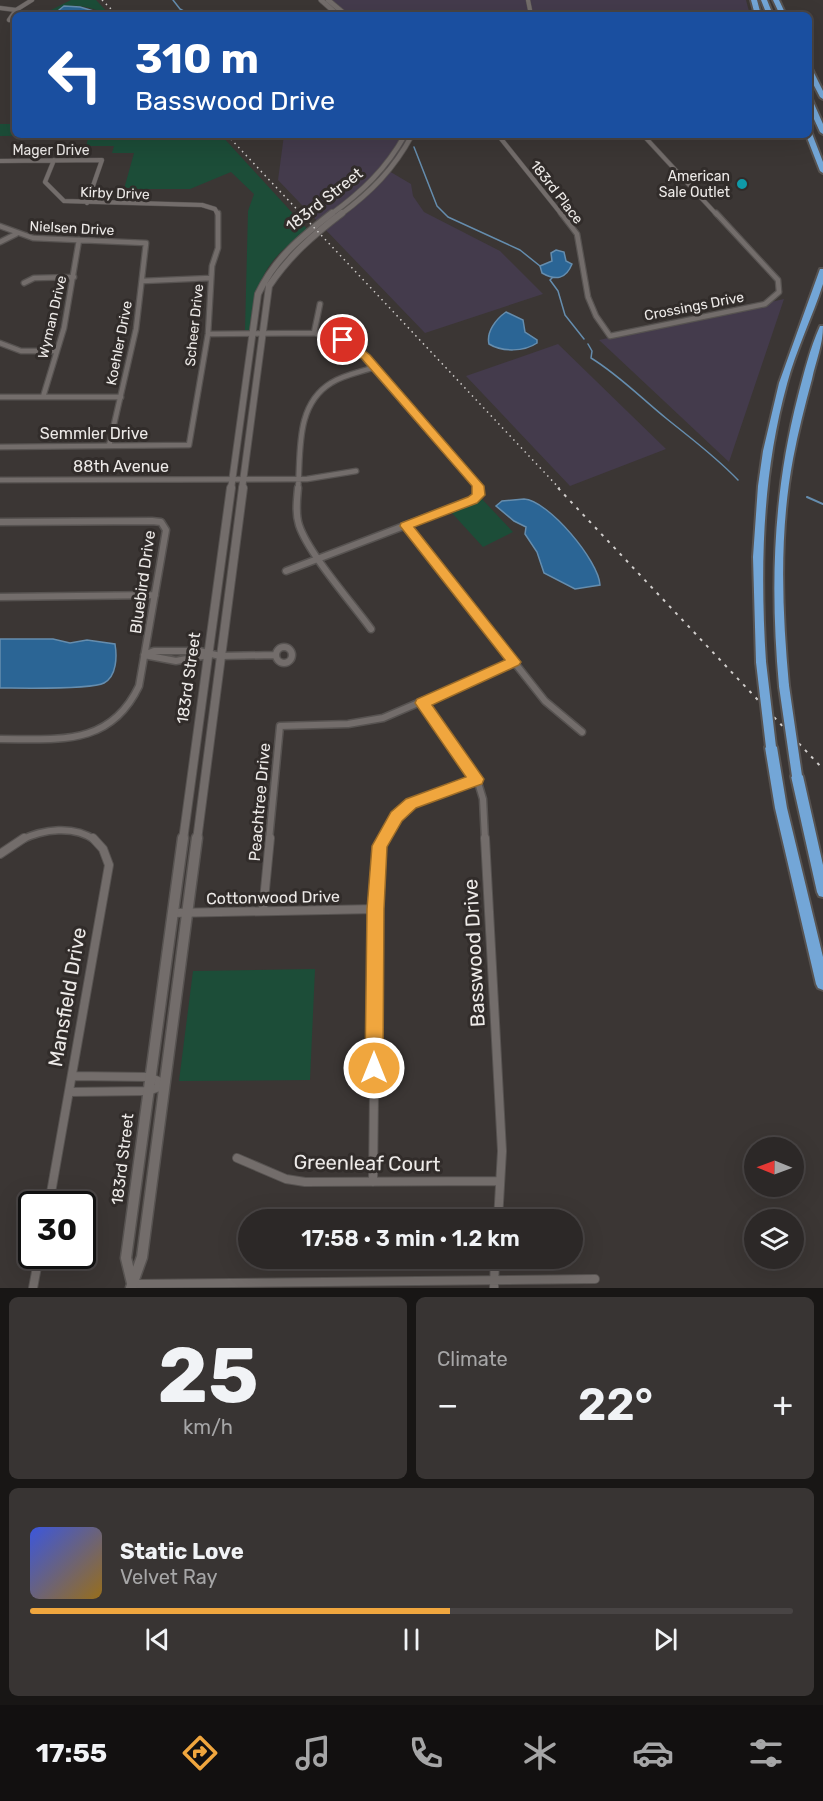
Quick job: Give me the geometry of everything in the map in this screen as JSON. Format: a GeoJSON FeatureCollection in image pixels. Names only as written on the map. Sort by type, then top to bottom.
{"type":"FeatureCollection","features":[{"type":"Feature","properties":{"kind":"highway"},"geometry":{"type":"LineString","coordinates":[[812,75],[823,97]]}},
{"type":"Feature","properties":{"kind":"highway"},"geometry":{"type":"LineString","coordinates":[[812,106],[823,132]]}},
{"type":"Feature","properties":{"kind":"highway"},"geometry":{"type":"LineString","coordinates":[[811,138],[823,171]]}},
{"type":"Feature","properties":{"kind":"highway"},"geometry":{"type":"LineString","coordinates":[[823,271],[784,381],[768,441],[758,552],[761,662],[771,747],[781,808],[823,984]]}},
{"type":"Feature","properties":{"kind":"highway"},"geometry":{"type":"LineString","coordinates":[[823,328],[803,386],[789,445],[780,515],[776,579],[784,686],[797,776],[823,892]]}},
{"type":"Feature","properties":{"kind":"street"},"geometry":{"type":"LineString","coordinates":[[0,8],[16,10],[32,0]]}},
{"type":"Feature","properties":{"kind":"street"},"geometry":{"type":"LineString","coordinates":[[321,0],[335,12]]}},
{"type":"Feature","properties":{"kind":"street"},"geometry":{"type":"LineString","coordinates":[[328,0],[342,12]]}},
{"type":"Feature","properties":{"kind":"street"},"geometry":{"type":"LineString","coordinates":[[9,20],[12,16]]}},
{"type":"Feature","properties":{"kind":"street","name":"183rd Street"},"geometry":{"type":"LineString","coordinates":[[132,1286],[126,1258],[258,294],[268,271],[294,242],[374,182],[395,155],[404,138]]}},
{"type":"Feature","properties":{"kind":"street","name":"183rd Street"},"geometry":{"type":"LineString","coordinates":[[132,1286],[142,1257],[269,286],[282,264],[305,242],[382,183],[398,165],[411,138]]}},
{"type":"Feature","properties":{"kind":"street","name":"183rd Place"},"geometry":{"type":"LineString","coordinates":[[500,138],[577,234],[588,297],[596,316],[610,336]]}},
{"type":"Feature","properties":{"kind":"street","name":"Crossings Drive"},"geometry":{"type":"LineString","coordinates":[[610,336],[765,304],[779,292],[778,280],[645,138]]}},
{"type":"Feature","properties":{"kind":"street","name":"Kirby Drive"},"geometry":{"type":"LineString","coordinates":[[54,160],[45,182],[64,201],[202,205],[215,209]]}},
{"type":"Feature","properties":{"kind":"street","name":"Mager Drive"},"geometry":{"type":"LineString","coordinates":[[0,161],[102,160],[87,202]]}},
{"type":"Feature","properties":{"kind":"street","name":"Scheer Drive"},"geometry":{"type":"LineString","coordinates":[[189,446],[208,334],[211,278],[218,248],[218,214],[215,209]]}},
{"type":"Feature","properties":{"kind":"street","name":"Nielsen Drive"},"geometry":{"type":"LineString","coordinates":[[0,226],[16,234],[33,238],[146,243]]}},
{"type":"Feature","properties":{"kind":"street"},"geometry":{"type":"LineString","coordinates":[[0,242],[16,234]]}},
{"type":"Feature","properties":{"kind":"street","name":"Wyman Drive"},"geometry":{"type":"LineString","coordinates":[[43,397],[57,351],[74,277],[79,240]]}},
{"type":"Feature","properties":{"kind":"street","name":"Koehler Drive"},"geometry":{"type":"LineString","coordinates":[[109,446],[136,329],[146,243]]}},
{"type":"Feature","properties":{"kind":"street"},"geometry":{"type":"LineString","coordinates":[[24,282],[34,278],[74,277]]}},
{"type":"Feature","properties":{"kind":"street"},"geometry":{"type":"LineString","coordinates":[[142,281],[211,278]]}},
{"type":"Feature","properties":{"kind":"street"},"geometry":{"type":"LineString","coordinates":[[314,333],[320,304]]}},
{"type":"Feature","properties":{"kind":"street"},"geometry":{"type":"LineString","coordinates":[[208,334],[314,333],[352,344],[476,482],[479,495],[472,500],[286,571]]}},
{"type":"Feature","properties":{"kind":"street"},"geometry":{"type":"LineString","coordinates":[[0,343],[21,351],[57,351]]}},
{"type":"Feature","properties":{"kind":"street"},"geometry":{"type":"LineString","coordinates":[[371,629],[318,558],[302,533],[297,517],[306,408],[311,399],[332,382],[375,367]]}},
{"type":"Feature","properties":{"kind":"street"},"geometry":{"type":"LineString","coordinates":[[0,397],[120,397]]}},
{"type":"Feature","properties":{"kind":"street","name":"Semmler Drive"},"geometry":{"type":"LineString","coordinates":[[0,447],[189,446]]}},
{"type":"Feature","properties":{"kind":"street","name":"88th Avenue"},"geometry":{"type":"LineString","coordinates":[[0,480],[299,479],[356,471]]}},
{"type":"Feature","properties":{"kind":"street","name":"Bluebird Drive"},"geometry":{"type":"LineString","coordinates":[[0,522],[161,522],[166,530],[139,686],[130,705],[117,720],[102,730],[71,738],[0,739]]}},
{"type":"Feature","properties":{"kind":"street"},"geometry":{"type":"LineString","coordinates":[[406,526],[545,701],[582,732]]}},
{"type":"Feature","properties":{"kind":"street"},"geometry":{"type":"LineString","coordinates":[[0,597],[155,595]]}},
{"type":"Feature","properties":{"kind":"street"},"geometry":{"type":"LineString","coordinates":[[144,655],[154,651],[199,651],[208,655],[220,656],[275,655]]}},
{"type":"Feature","properties":{"kind":"street","name":"Peachtree Drive"},"geometry":{"type":"LineString","coordinates":[[263,910],[279,726],[372,721],[394,715],[514,662]]}},
{"type":"Feature","properties":{"kind":"street","name":"Basswood Drive"},"geometry":{"type":"LineString","coordinates":[[422,703],[477,779],[483,799],[502,1151],[499,1209]]}},
{"type":"Feature","properties":{"kind":"street"},"geometry":{"type":"LineString","coordinates":[[373,1182],[376,909],[380,846],[397,816],[411,804],[477,779]]}},
{"type":"Feature","properties":{"kind":"street","name":"Mansfield Drive"},"geometry":{"type":"LineString","coordinates":[[0,854],[26,835],[57,832],[83,833],[99,841],[105,848],[109,865],[51,1191]]}},
{"type":"Feature","properties":{"kind":"street","name":"Cottonwood Drive"},"geometry":{"type":"LineString","coordinates":[[172,913],[376,909]]}},
{"type":"Feature","properties":{"kind":"street"},"geometry":{"type":"LineString","coordinates":[[72,1076],[150,1077],[165,1084]]}},
{"type":"Feature","properties":{"kind":"street"},"geometry":{"type":"LineString","coordinates":[[69,1092],[148,1091],[165,1084]]}},
{"type":"Feature","properties":{"kind":"street","name":"Greenleaf Court"},"geometry":{"type":"LineString","coordinates":[[237,1158],[286,1179],[322,1182],[500,1181]]}},
{"type":"Feature","properties":{"kind":"street"},"geometry":{"type":"LineString","coordinates":[[33,1288],[37,1269]]}},
{"type":"Feature","properties":{"kind":"street"},"geometry":{"type":"LineString","coordinates":[[494,1284],[495,1269]]}},
{"type":"Feature","properties":{"kind":"street"},"geometry":{"type":"LineString","coordinates":[[132,1286],[494,1284],[595,1279]]}},
{"type":"Feature","properties":{"kind":"shaded area"},"geometry":{"type":"Polygon","coordinates":[[[327,0],[527,0],[529,12],[341,12],[327,0]]]}},
{"type":"Feature","properties":{"kind":"shaded area"},"geometry":{"type":"Polygon","coordinates":[[[530,0],[746,0],[749,12],[532,12],[530,0]]]}},
{"type":"Feature","properties":{"kind":"shaded area"},"geometry":{"type":"Polygon","coordinates":[[[284,138],[407,138],[389,168],[365,194],[321,225],[278,180],[284,138]]]}},
{"type":"Feature","properties":{"kind":"shaded area"},"geometry":{"type":"Polygon","coordinates":[[[389,171],[411,184],[413,196],[424,212],[500,251],[543,294],[425,333],[323,227],[367,195],[389,171]]]}},
{"type":"Feature","properties":{"kind":"shaded area"},"geometry":{"type":"Polygon","coordinates":[[[784,299],[729,462],[599,340],[784,299]]]}},
{"type":"Feature","properties":{"kind":"shaded area"},"geometry":{"type":"Polygon","coordinates":[[[558,344],[666,449],[570,486],[466,376],[558,344]]]}},
{"type":"Feature","properties":{"kind":"green space"},"geometry":{"type":"Polygon","coordinates":[[[71,0],[96,0],[107,12],[71,6],[64,7],[59,12],[47,12],[71,0]]]}},
{"type":"Feature","properties":{"kind":"green space"},"geometry":{"type":"Polygon","coordinates":[[[0,124],[12,124],[12,136],[0,136],[0,124]]]}},
{"type":"Feature","properties":{"kind":"green space"},"geometry":{"type":"Polygon","coordinates":[[[88,138],[224,138],[308,230],[282,251],[265,272],[256,297],[249,330],[245,331],[248,211],[254,194],[231,172],[190,189],[124,189],[134,153],[112,153],[114,146],[86,146],[88,138]]]}},
{"type":"Feature","properties":{"kind":"green space"},"geometry":{"type":"Polygon","coordinates":[[[481,498],[513,532],[483,547],[451,512],[481,498]]]}},
{"type":"Feature","properties":{"kind":"green space"},"geometry":{"type":"Polygon","coordinates":[[[315,969],[310,1080],[179,1081],[193,971],[315,969]]]}},
{"type":"Feature","properties":{"kind":"water"},"geometry":{"type":"Polygon","coordinates":[[[64,6],[80,7],[97,12],[59,12],[64,6]]]}},
{"type":"Feature","properties":{"kind":"water"},"geometry":{"type":"Polygon","coordinates":[[[556,250],[564,252],[566,261],[572,264],[564,276],[556,278],[542,273],[540,266],[552,261],[551,253],[556,250]]]}},
{"type":"Feature","properties":{"kind":"water"},"geometry":{"type":"Polygon","coordinates":[[[506,312],[523,320],[525,332],[537,340],[537,343],[513,350],[489,344],[488,339],[493,326],[506,312]]]}},
{"type":"Feature","properties":{"kind":"water"},"geometry":{"type":"Polygon","coordinates":[[[524,499],[546,509],[571,533],[591,562],[600,585],[575,589],[544,573],[537,552],[525,534],[526,527],[514,521],[496,506],[502,501],[524,499]]]}},
{"type":"Feature","properties":{"kind":"water"},"geometry":{"type":"Polygon","coordinates":[[[0,639],[53,639],[70,643],[87,640],[115,644],[114,671],[104,683],[85,687],[0,688],[0,639]]]}},
{"type":"Feature","properties":{"kind":"waterway"},"geometry":{"type":"LineString","coordinates":[[173,0],[186,12]]}},
{"type":"Feature","properties":{"kind":"waterway"},"geometry":{"type":"LineString","coordinates":[[414,147],[437,206],[448,217],[520,250],[540,266]]}},
{"type":"Feature","properties":{"kind":"waterway"},"geometry":{"type":"LineString","coordinates":[[552,278],[550,280],[558,291],[565,315],[584,339]]}},
{"type":"Feature","properties":{"kind":"waterway"},"geometry":{"type":"LineString","coordinates":[[588,344],[592,351],[591,358],[621,379],[738,480]]}},
{"type":"Feature","properties":{"kind":"waterway"},"geometry":{"type":"LineString","coordinates":[[807,497],[823,504]]}},
{"type":"Feature","properties":{"kind":"railway"},"geometry":{"type":"LineString","coordinates":[[102,0],[114,12]]}},
{"type":"Feature","properties":{"kind":"railway"},"geometry":{"type":"LineString","coordinates":[[230,138],[560,489]]}},
{"type":"Feature","properties":{"kind":"railway"},"geometry":{"type":"LineString","coordinates":[[558,488],[823,769]]}},
{"type":"Feature","properties":{"kind":"place","name":"American Sale Outlet"},"geometry":{"type":"Point","coordinates":[742,184]}},
{"type":"Feature","properties":{"kind":"route"},"geometry":{"type":"LineString","coordinates":[[343,340],[352,344],[366,357],[478,486],[480,492],[476,498],[406,526],[514,662],[422,703],[477,779],[411,804],[397,816],[380,846],[377,864],[374,1068]]}}]}
